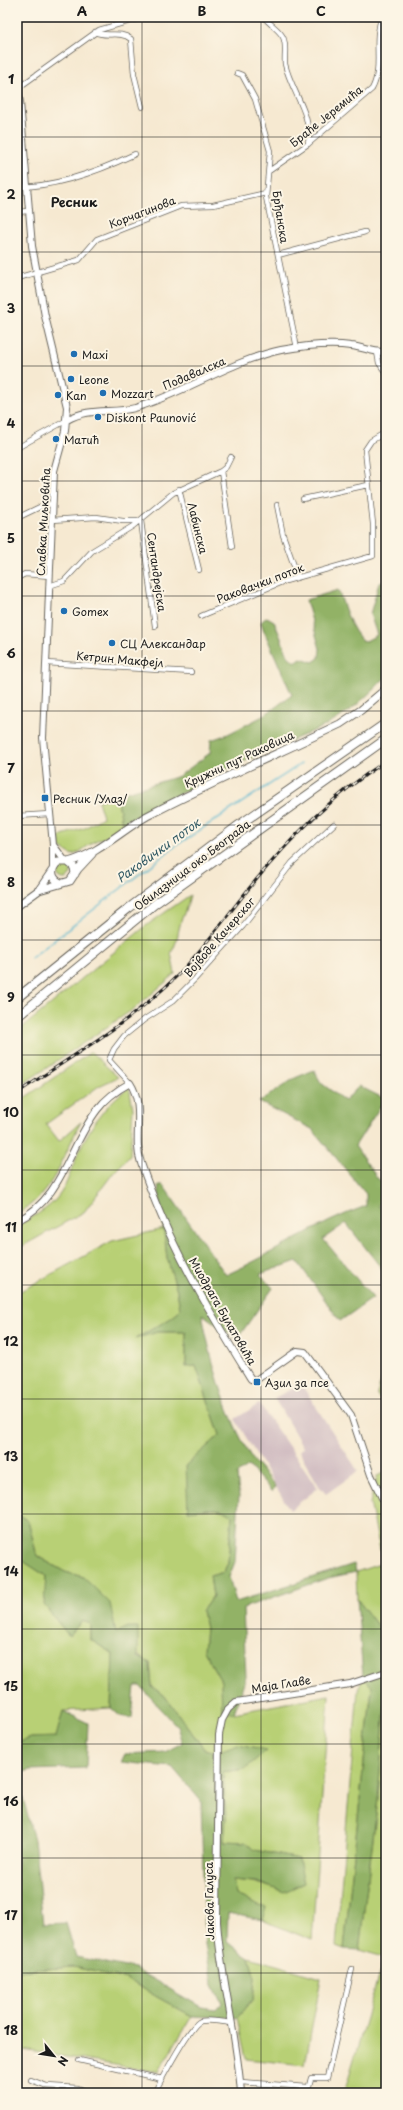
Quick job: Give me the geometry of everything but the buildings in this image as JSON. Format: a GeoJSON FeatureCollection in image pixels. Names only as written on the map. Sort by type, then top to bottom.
{"type":"FeatureCollection","features":[{"type":"Feature","properties":{"kind":"highway","name":"Обилазница око Београда"},"geometry":{"type":"LineString","coordinates":[[17,998],[129,908],[226,835],[386,723]]}},
{"type":"Feature","properties":{"kind":"highway","name":"Обилазница око Београда"},"geometry":{"type":"LineString","coordinates":[[17,1017],[156,903],[386,739]]}},
{"type":"Feature","properties":{"kind":"main road","name":"Кружни пут Раковица"},"geometry":{"type":"LineString","coordinates":[[67,861],[79,859],[125,829],[169,805],[340,724],[361,710],[386,689]]}},
{"type":"Feature","properties":{"kind":"main road","name":"Кружни пут Раковица"},"geometry":{"type":"LineString","coordinates":[[75,874],[99,847]]}},
{"type":"Feature","properties":{"kind":"main road"},"geometry":{"type":"LineString","coordinates":[[17,906],[39,890],[61,883],[70,882],[75,874],[74,867],[67,861],[58,862],[39,890]]}},
{"type":"Feature","properties":{"kind":"main road"},"geometry":{"type":"LineString","coordinates":[[53,869],[53,877],[61,883]]}},
{"type":"Feature","properties":{"kind":"street"},"geometry":{"type":"LineString","coordinates":[[18,87],[95,32],[107,26],[144,17]]}},
{"type":"Feature","properties":{"kind":"street"},"geometry":{"type":"LineString","coordinates":[[264,17],[280,32],[284,39],[285,64],[306,117],[308,144]]}},
{"type":"Feature","properties":{"kind":"street","name":"Браће Јеремића"},"geometry":{"type":"LineString","coordinates":[[269,171],[308,144],[372,89],[377,78],[377,34],[382,17]]}},
{"type":"Feature","properties":{"kind":"street"},"geometry":{"type":"LineString","coordinates":[[95,32],[118,33],[131,39],[134,74],[142,107]]}},
{"type":"Feature","properties":{"kind":"street","name":"Брђанска"},"geometry":{"type":"LineString","coordinates":[[237,73],[242,75],[258,108],[271,154],[266,193],[297,348]]}},
{"type":"Feature","properties":{"kind":"street","name":"Славка Миљковића"},"geometry":{"type":"LineString","coordinates":[[18,87],[28,211],[36,272],[67,407],[67,420],[54,469],[43,744],[53,845],[53,869]]}},
{"type":"Feature","properties":{"kind":"street"},"geometry":{"type":"LineString","coordinates":[[17,188],[38,187],[71,178],[135,154]]}},
{"type":"Feature","properties":{"kind":"street","name":"Корчагинова"},"geometry":{"type":"LineString","coordinates":[[17,278],[79,260],[97,239],[181,206],[213,205],[266,193]]}},
{"type":"Feature","properties":{"kind":"street"},"geometry":{"type":"LineString","coordinates":[[17,212],[28,211]]}},
{"type":"Feature","properties":{"kind":"street"},"geometry":{"type":"LineString","coordinates":[[278,255],[365,232]]}},
{"type":"Feature","properties":{"kind":"street","name":"Подавалска"},"geometry":{"type":"LineString","coordinates":[[17,448],[83,412],[134,408],[244,362],[279,350],[349,345],[378,352],[386,352]]}},
{"type":"Feature","properties":{"kind":"street"},"geometry":{"type":"LineString","coordinates":[[378,352],[380,363],[386,373]]}},
{"type":"Feature","properties":{"kind":"street"},"geometry":{"type":"LineString","coordinates":[[303,499],[368,485],[366,447],[371,441],[386,432]]}},
{"type":"Feature","properties":{"kind":"street"},"geometry":{"type":"LineString","coordinates":[[49,586],[66,580],[92,551],[141,520],[166,498],[179,490],[221,471],[229,464],[231,458]]}},
{"type":"Feature","properties":{"kind":"street"},"geometry":{"type":"LineString","coordinates":[[221,471],[232,547]]}},
{"type":"Feature","properties":{"kind":"street","name":"Раковачки поток"},"geometry":{"type":"LineString","coordinates":[[201,616],[298,577],[374,556],[368,485]]}},
{"type":"Feature","properties":{"kind":"street","name":"Лабинска"},"geometry":{"type":"LineString","coordinates":[[179,490],[199,570]]}},
{"type":"Feature","properties":{"kind":"street"},"geometry":{"type":"LineString","coordinates":[[17,518],[44,505],[52,504]]}},
{"type":"Feature","properties":{"kind":"street"},"geometry":{"type":"LineString","coordinates":[[277,505],[283,534],[298,577]]}},
{"type":"Feature","properties":{"kind":"street"},"geometry":{"type":"LineString","coordinates":[[52,520],[96,518],[123,521],[141,520]]}},
{"type":"Feature","properties":{"kind":"street","name":"Сентандрејска"},"geometry":{"type":"LineString","coordinates":[[141,520],[155,626]]}},
{"type":"Feature","properties":{"kind":"street"},"geometry":{"type":"LineString","coordinates":[[17,578],[25,574],[50,576]]}},
{"type":"Feature","properties":{"kind":"street","name":"Кетрин Макфејл"},"geometry":{"type":"LineString","coordinates":[[46,663],[192,672]]}},
{"type":"Feature","properties":{"kind":"street"},"geometry":{"type":"LineString","coordinates":[[17,816],[50,814]]}},
{"type":"Feature","properties":{"kind":"street","name":"Војводе Качерског"},"geometry":{"type":"LineString","coordinates":[[111,1054],[124,1036],[173,1001],[195,979],[243,926],[292,863],[334,824]]}},
{"type":"Feature","properties":{"kind":"street"},"geometry":{"type":"LineString","coordinates":[[53,845],[67,861]]}},
{"type":"Feature","properties":{"kind":"street","name":"Миодрага Булатовића"},"geometry":{"type":"LineString","coordinates":[[111,1054],[109,1057],[111,1063],[130,1083],[136,1093],[138,1107],[139,1153],[143,1170],[182,1262],[241,1363],[251,1379],[256,1380],[297,1350],[305,1352],[351,1415],[371,1475],[386,1506]]}},
{"type":"Feature","properties":{"kind":"street"},"geometry":{"type":"LineString","coordinates":[[17,1221],[35,1210],[52,1191],[62,1177],[81,1136],[97,1110],[111,1095],[130,1083]]}},
{"type":"Feature","properties":{"kind":"street","name":"Маја Главе"},"geometry":{"type":"LineString","coordinates":[[218,1755],[222,1720],[228,1709],[236,1702],[350,1684],[386,1672]]}},
{"type":"Feature","properties":{"kind":"street","name":"Јакова Галуса"},"geometry":{"type":"LineString","coordinates":[[218,1755],[217,1922],[241,2093]]}},
{"type":"Feature","properties":{"kind":"street"},"geometry":{"type":"LineString","coordinates":[[240,2082],[307,2087],[309,2086],[311,2078],[327,2078],[352,1969]]}},
{"type":"Feature","properties":{"kind":"street"},"geometry":{"type":"LineString","coordinates":[[154,2093],[188,2035],[200,2021],[232,2023]]}},
{"type":"Feature","properties":{"kind":"street"},"geometry":{"type":"LineString","coordinates":[[79,2060],[162,2079]]}},
{"type":"Feature","properties":{"kind":"street"},"geometry":{"type":"LineString","coordinates":[[31,2080],[47,2086],[78,2088],[90,2093]]}},
{"type":"Feature","properties":{"kind":"shaded area"},"geometry":{"type":"Polygon","coordinates":[[[301,1384],[358,1471],[326,1494],[319,1486],[299,1451],[303,1447],[274,1398],[301,1384]]]}},
{"type":"Feature","properties":{"kind":"shaded area"},"geometry":{"type":"Polygon","coordinates":[[[259,1404],[318,1488],[290,1510],[235,1419],[259,1404]]]}},
{"type":"Feature","properties":{"kind":"green space"},"geometry":{"type":"Polygon","coordinates":[[[386,581],[386,677],[365,697],[343,715],[327,725],[220,772],[127,823],[122,823],[117,795],[179,776],[210,753],[211,740],[228,734],[263,716],[292,695],[261,622],[267,617],[274,621],[288,656],[295,662],[301,658],[313,662],[319,658],[320,649],[306,600],[338,590],[351,625],[364,642],[377,635],[370,614],[379,583],[386,581]]]}},
{"type":"Feature","properties":{"kind":"green space"},"geometry":{"type":"Polygon","coordinates":[[[117,795],[122,823],[127,823],[104,838],[96,840],[76,854],[72,855],[61,848],[59,838],[62,835],[85,828],[103,817],[98,801],[117,795]]]}},
{"type":"Feature","properties":{"kind":"green space"},"geometry":{"type":"Polygon","coordinates":[[[61,865],[67,865],[71,869],[71,875],[67,879],[61,879],[57,875],[57,869],[61,865]]]}},
{"type":"Feature","properties":{"kind":"green space"},"geometry":{"type":"Polygon","coordinates":[[[190,895],[171,953],[175,974],[135,1008],[17,1088],[17,1032],[147,925],[190,895]]]}},
{"type":"Feature","properties":{"kind":"green space"},"geometry":{"type":"Polygon","coordinates":[[[91,1052],[118,1077],[99,1086],[46,1124],[59,1141],[81,1122],[49,1185],[30,1205],[17,1214],[17,1103],[91,1052]]]}},
{"type":"Feature","properties":{"kind":"green space"},"geometry":{"type":"Polygon","coordinates":[[[314,1070],[321,1083],[345,1101],[359,1086],[385,1099],[355,1146],[378,1179],[386,1184],[386,1199],[378,1205],[386,1216],[386,1274],[346,1223],[323,1239],[373,1298],[340,1321],[297,1261],[260,1274],[273,1288],[237,1339],[202,1314],[214,1367],[232,1418],[250,1455],[275,1486],[272,1492],[249,1466],[237,1474],[239,1496],[235,1562],[229,1577],[236,1602],[354,1564],[356,1572],[328,1578],[243,1608],[246,1677],[234,1713],[222,1711],[221,1681],[204,1651],[206,1628],[202,1611],[213,1596],[210,1576],[224,1572],[228,1562],[232,1515],[216,1509],[188,1511],[186,1465],[220,1435],[196,1366],[186,1367],[186,1332],[157,1332],[135,1339],[173,1317],[180,1309],[177,1290],[167,1258],[158,1185],[163,1185],[226,1275],[330,1221],[366,1206],[366,1194],[312,1129],[259,1102],[295,1078],[314,1070]]]}},
{"type":"Feature","properties":{"kind":"green space"},"geometry":{"type":"Polygon","coordinates":[[[129,1087],[133,1108],[130,1156],[114,1172],[84,1212],[17,1249],[17,1225],[49,1206],[57,1198],[70,1175],[79,1151],[94,1124],[106,1108],[129,1087]]]}},
{"type":"Feature","properties":{"kind":"green space"},"geometry":{"type":"Polygon","coordinates":[[[164,1229],[167,1258],[177,1290],[180,1309],[173,1317],[137,1338],[157,1332],[186,1332],[186,1367],[196,1366],[220,1435],[186,1466],[202,1510],[217,1509],[232,1515],[228,1562],[224,1572],[210,1576],[213,1596],[202,1611],[206,1628],[204,1651],[221,1681],[222,1710],[234,1713],[329,1695],[312,1940],[262,1920],[265,1908],[236,1895],[233,1880],[252,1882],[284,1891],[299,1859],[254,1850],[245,1842],[224,1841],[226,1818],[223,1772],[245,1769],[216,1752],[204,1749],[164,1695],[152,1687],[150,1663],[138,1656],[119,1636],[103,1613],[83,1577],[65,1572],[37,1556],[28,1521],[17,1514],[17,1293],[112,1241],[164,1229]]]}},
{"type":"Feature","properties":{"kind":"green space"},"geometry":{"type":"Polygon","coordinates":[[[386,1366],[386,1411],[377,1394],[386,1366]]]}},
{"type":"Feature","properties":{"kind":"green space"},"geometry":{"type":"Polygon","coordinates":[[[386,1472],[386,1637],[357,1599],[356,1572],[383,1563],[370,1503],[377,1476],[386,1472]]]}},
{"type":"Feature","properties":{"kind":"green space"},"geometry":{"type":"Polygon","coordinates":[[[17,1514],[28,1521],[37,1556],[65,1572],[83,1577],[110,1603],[116,1633],[128,1627],[138,1627],[138,1657],[150,1663],[152,1687],[164,1695],[204,1749],[217,1752],[238,1744],[267,1750],[245,1769],[223,1772],[226,1818],[224,1841],[245,1842],[254,1850],[299,1859],[304,1883],[284,1892],[256,1882],[233,1880],[236,1895],[266,1908],[262,1920],[228,1913],[227,1942],[249,1957],[255,1978],[253,2000],[237,2018],[192,2016],[127,1979],[74,1967],[17,1971],[17,1797],[23,1798],[34,1840],[43,1924],[66,1923],[76,1957],[135,1969],[201,2007],[217,2009],[222,2003],[212,1983],[205,1944],[201,1801],[172,1767],[121,1762],[125,1754],[165,1752],[182,1743],[177,1726],[140,1686],[135,1686],[132,1718],[120,1716],[111,1708],[113,1654],[91,1640],[91,1624],[82,1621],[69,1636],[44,1605],[46,1576],[17,1557],[17,1514]]]}},
{"type":"Feature","properties":{"kind":"green space"},"geometry":{"type":"Polygon","coordinates":[[[17,1557],[46,1576],[45,1605],[69,1636],[82,1621],[91,1624],[91,1640],[113,1654],[111,1708],[63,1711],[56,1738],[31,1738],[17,1743],[17,1557]]]}},
{"type":"Feature","properties":{"kind":"green space"},"geometry":{"type":"Polygon","coordinates":[[[357,1599],[386,1637],[386,1691],[378,1798],[359,1950],[344,1949],[372,1687],[363,1677],[357,1599]]]}},
{"type":"Feature","properties":{"kind":"green space"},"geometry":{"type":"Polygon","coordinates":[[[363,1677],[372,1686],[344,1949],[336,1946],[358,1690],[363,1677]]]}},
{"type":"Feature","properties":{"kind":"green space"},"geometry":{"type":"Polygon","coordinates":[[[386,1691],[386,2093],[344,2093],[384,1957],[359,1950],[378,1798],[386,1691]]]}},
{"type":"Feature","properties":{"kind":"green space"},"geometry":{"type":"Polygon","coordinates":[[[63,1711],[88,1723],[86,1768],[30,1770],[17,1774],[17,1743],[31,1738],[56,1737],[63,1711]]]}},
{"type":"Feature","properties":{"kind":"green space"},"geometry":{"type":"Polygon","coordinates":[[[249,1957],[321,1978],[305,2065],[246,2059],[237,2018],[253,2000],[255,1978],[249,1957]]]}},
{"type":"Feature","properties":{"kind":"green space"},"geometry":{"type":"Polygon","coordinates":[[[74,1967],[127,1979],[192,2016],[158,2072],[17,2049],[17,1971],[74,1967]]]}},
{"type":"Feature","properties":{"kind":"waterway","name":"Раковички поток"},"geometry":{"type":"LineString","coordinates":[[31,958],[177,845],[301,764]]}},
{"type":"Feature","properties":{"kind":"railway"},"geometry":{"type":"LineString","coordinates":[[17,1093],[100,1038],[160,992],[188,964],[266,868],[297,834],[348,788],[386,761]]}},
{"type":"Feature","properties":{"kind":"place","name":"Maxi"},"geometry":{"type":"Point","coordinates":[74,354]}},
{"type":"Feature","properties":{"kind":"place","name":"Leone"},"geometry":{"type":"Point","coordinates":[71,379]}},
{"type":"Feature","properties":{"kind":"place","name":"Mozzart"},"geometry":{"type":"Point","coordinates":[103,393]}},
{"type":"Feature","properties":{"kind":"place","name":"Kan"},"geometry":{"type":"Point","coordinates":[58,395]}},
{"type":"Feature","properties":{"kind":"place","name":"Diskont Paunović"},"geometry":{"type":"Point","coordinates":[98,417]}},
{"type":"Feature","properties":{"kind":"place","name":"Матић"},"geometry":{"type":"Point","coordinates":[56,439]}},
{"type":"Feature","properties":{"kind":"place","name":"Gomex"},"geometry":{"type":"Point","coordinates":[64,611]}},
{"type":"Feature","properties":{"kind":"place","name":"СЦ Александар"},"geometry":{"type":"Point","coordinates":[112,643]}},
{"type":"Feature","properties":{"kind":"place","name":"Ресник /Улаз/"},"geometry":{"type":"Point","coordinates":[45,798]}},
{"type":"Feature","properties":{"kind":"place","name":"Азил за псе"},"geometry":{"type":"Point","coordinates":[257,1382]}},
{"type":"Feature","properties":{"kind":"district","name":"Ресник"},"geometry":{"type":"Point","coordinates":[74,201]}}]}
